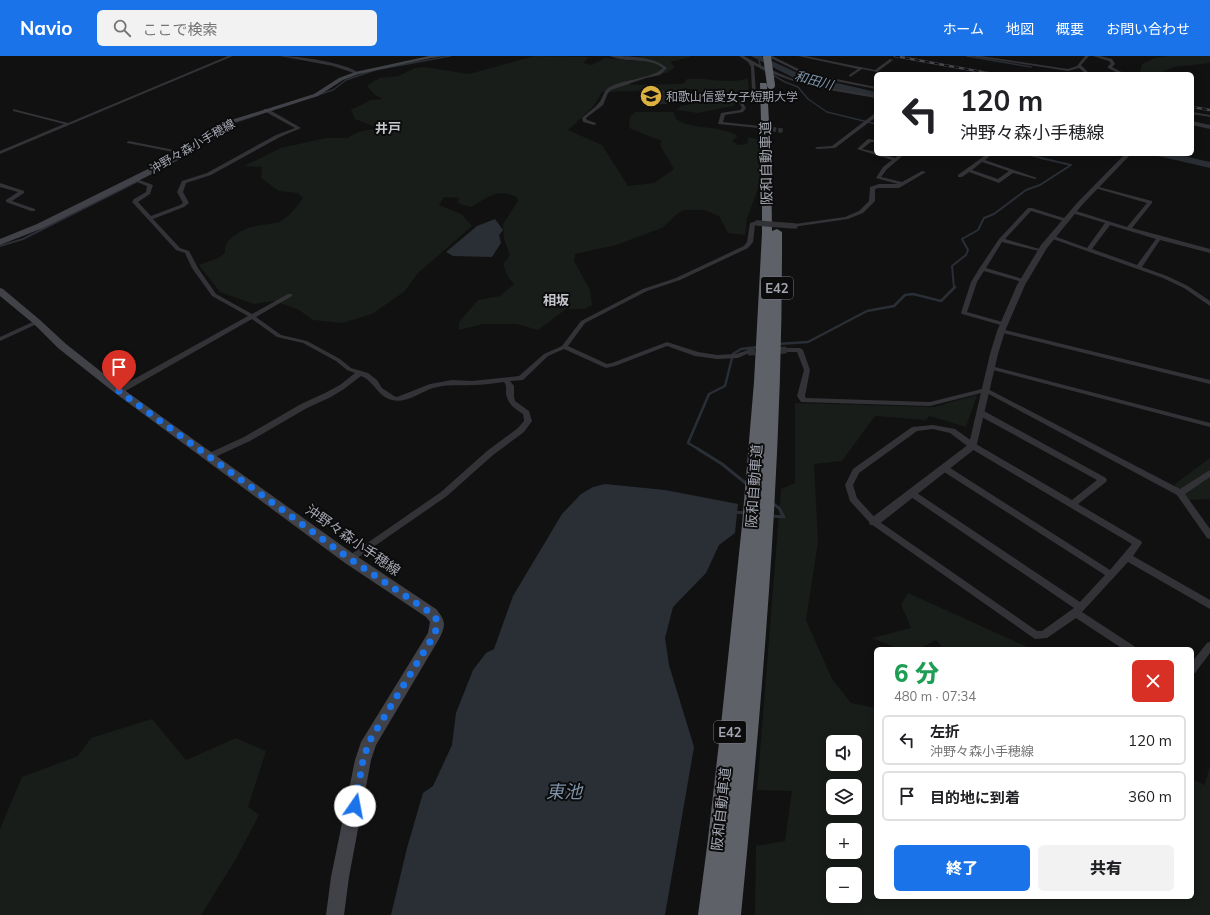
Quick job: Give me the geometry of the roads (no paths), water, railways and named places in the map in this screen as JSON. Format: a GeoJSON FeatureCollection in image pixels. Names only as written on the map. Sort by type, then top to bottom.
{"type":"FeatureCollection","features":[{"type":"Feature","properties":{"kind":"highway","name":"阪和自動車道"},"geometry":{"type":"LineString","coordinates":[[730,915],[741,808],[756,551],[775,353],[777,170],[767,85],[760,56]]}},
{"type":"Feature","properties":{"kind":"highway","name":"阪和自動車道"},"geometry":{"type":"LineString","coordinates":[[767,85],[768,56]]}},
{"type":"Feature","properties":{"kind":"highway","name":"阪和自動車道"},"geometry":{"type":"LineString","coordinates":[[708,915],[756,551]]}},
{"type":"Feature","properties":{"kind":"main road","name":"沖野々森小手穂線"},"geometry":{"type":"LineString","coordinates":[[0,242],[40,226],[134,180],[184,153],[227,123],[316,95],[341,79],[357,73],[435,57]]}},
{"type":"Feature","properties":{"kind":"main road","name":"沖野々森小手穂線"},"geometry":{"type":"LineString","coordinates":[[0,291],[37,322],[62,346],[119,391],[350,559],[431,613],[437,620],[437,627],[434,635],[369,742],[363,760],[340,876],[335,915]]}},
{"type":"Feature","properties":{"kind":"street"},"geometry":{"type":"LineString","coordinates":[[0,153],[231,56]]}},
{"type":"Feature","properties":{"kind":"street"},"geometry":{"type":"LineString","coordinates":[[282,56],[334,65],[357,73]]}},
{"type":"Feature","properties":{"kind":"street"},"geometry":{"type":"LineString","coordinates":[[435,57],[443,56]]}},
{"type":"Feature","properties":{"kind":"street"},"geometry":{"type":"LineString","coordinates":[[594,124],[585,121],[584,118],[601,104],[606,93],[610,89],[645,77],[659,74],[665,68],[654,62],[612,56]]}},
{"type":"Feature","properties":{"kind":"street"},"geometry":{"type":"LineString","coordinates":[[741,56],[777,75],[811,85],[874,97]]}},
{"type":"Feature","properties":{"kind":"street"},"geometry":{"type":"LineString","coordinates":[[768,56],[806,74],[874,88]]}},
{"type":"Feature","properties":{"kind":"street"},"geometry":{"type":"LineString","coordinates":[[800,56],[876,71],[891,60]]}},
{"type":"Feature","properties":{"kind":"street"},"geometry":{"type":"LineString","coordinates":[[972,56],[1066,72],[1080,66],[1087,56]]}},
{"type":"Feature","properties":{"kind":"street"},"geometry":{"type":"LineString","coordinates":[[1095,56],[1104,57],[1111,60],[1113,64],[1109,67],[1119,72]]}},
{"type":"Feature","properties":{"kind":"street"},"geometry":{"type":"LineString","coordinates":[[750,62],[753,67],[754,94],[746,98],[741,103],[744,108],[741,111],[723,114],[721,116],[720,123],[759,126]]}},
{"type":"Feature","properties":{"kind":"street"},"geometry":{"type":"LineString","coordinates":[[1080,66],[1086,72]]}},
{"type":"Feature","properties":{"kind":"street"},"geometry":{"type":"LineString","coordinates":[[850,76],[861,68]]}},
{"type":"Feature","properties":{"kind":"street"},"geometry":{"type":"LineString","coordinates":[[15,110],[68,124]]}},
{"type":"Feature","properties":{"kind":"street"},"geometry":{"type":"LineString","coordinates":[[150,218],[182,206],[186,203],[180,192],[184,182],[209,174],[278,136],[299,128],[266,110]]}},
{"type":"Feature","properties":{"kind":"street"},"geometry":{"type":"LineString","coordinates":[[1194,113],[1210,116]]}},
{"type":"Feature","properties":{"kind":"street"},"geometry":{"type":"LineString","coordinates":[[817,148],[833,147],[874,116]]}},
{"type":"Feature","properties":{"kind":"street"},"geometry":{"type":"LineString","coordinates":[[1194,123],[1210,127]]}},
{"type":"Feature","properties":{"kind":"street"},"geometry":{"type":"LineString","coordinates":[[874,141],[870,140],[859,149],[874,153]]}},
{"type":"Feature","properties":{"kind":"street"},"geometry":{"type":"LineString","coordinates":[[129,142],[184,153]]}},
{"type":"Feature","properties":{"kind":"street"},"geometry":{"type":"LineString","coordinates":[[883,156],[896,160]]}},
{"type":"Feature","properties":{"kind":"street"},"geometry":{"type":"LineString","coordinates":[[901,156],[885,168],[878,178],[904,184]]}},
{"type":"Feature","properties":{"kind":"street"},"geometry":{"type":"LineString","coordinates":[[960,176],[988,156]]}},
{"type":"Feature","properties":{"kind":"street"},"geometry":{"type":"LineString","coordinates":[[874,522],[973,446],[991,368],[1003,328],[1024,281],[1041,251],[1052,237],[1079,204],[1126,156]]}},
{"type":"Feature","properties":{"kind":"street"},"geometry":{"type":"LineString","coordinates":[[982,161],[1035,178]]}},
{"type":"Feature","properties":{"kind":"street"},"geometry":{"type":"LineString","coordinates":[[968,170],[999,181],[1012,171]]}},
{"type":"Feature","properties":{"kind":"street"},"geometry":{"type":"LineString","coordinates":[[134,180],[150,185],[148,193],[135,202],[178,249],[187,252],[195,268],[214,295],[252,317],[279,336],[305,342],[338,360],[349,369],[360,373],[375,382],[379,389],[392,398],[398,399],[432,386],[452,382],[472,383],[522,378],[546,355],[564,347],[583,322],[646,290],[678,279],[746,247],[750,242],[753,223],[795,226],[846,218],[861,212],[872,201],[872,188],[879,186],[897,187],[924,172]]}},
{"type":"Feature","properties":{"kind":"street"},"geometry":{"type":"LineString","coordinates":[[0,185],[22,192],[8,201],[33,210]]}},
{"type":"Feature","properties":{"kind":"street"},"geometry":{"type":"LineString","coordinates":[[1097,187],[1150,202],[1128,229]]}},
{"type":"Feature","properties":{"kind":"street"},"geometry":{"type":"LineString","coordinates":[[1067,220],[1030,209],[1002,240],[982,269],[974,282],[964,313],[1003,328],[1210,382]]}},
{"type":"Feature","properties":{"kind":"street"},"geometry":{"type":"LineString","coordinates":[[1074,212],[1159,238],[1210,250]]}},
{"type":"Feature","properties":{"kind":"street"},"geometry":{"type":"LineString","coordinates":[[1088,249],[1108,222]]}},
{"type":"Feature","properties":{"kind":"street"},"geometry":{"type":"LineString","coordinates":[[1052,237],[1140,267],[1186,287],[1210,304]]}},
{"type":"Feature","properties":{"kind":"street"},"geometry":{"type":"LineString","coordinates":[[1140,267],[1159,238]]}},
{"type":"Feature","properties":{"kind":"street"},"geometry":{"type":"LineString","coordinates":[[1002,240],[1041,251]]}},
{"type":"Feature","properties":{"kind":"street"},"geometry":{"type":"LineString","coordinates":[[982,269],[1024,281]]}},
{"type":"Feature","properties":{"kind":"street"},"geometry":{"type":"LineString","coordinates":[[119,391],[252,317],[290,294]]}},
{"type":"Feature","properties":{"kind":"street"},"geometry":{"type":"LineString","coordinates":[[0,339],[37,322]]}},
{"type":"Feature","properties":{"kind":"street"},"geometry":{"type":"LineString","coordinates":[[564,347],[606,366],[613,365],[667,344],[701,356],[735,358],[748,352]]}},
{"type":"Feature","properties":{"kind":"street"},"geometry":{"type":"LineString","coordinates":[[787,350],[800,350],[807,370],[801,396],[804,400],[930,404],[986,390],[1180,493],[1210,536]]}},
{"type":"Feature","properties":{"kind":"street"},"geometry":{"type":"LineString","coordinates":[[991,368],[1210,425]]}},
{"type":"Feature","properties":{"kind":"street"},"geometry":{"type":"LineString","coordinates":[[210,456],[246,439],[304,406],[328,395],[342,387],[360,373]]}},
{"type":"Feature","properties":{"kind":"street"},"geometry":{"type":"LineString","coordinates":[[350,559],[444,494],[490,453],[521,430],[528,421],[526,413],[514,406],[509,398],[510,386],[506,380]]}},
{"type":"Feature","properties":{"kind":"street"},"geometry":{"type":"LineString","coordinates":[[981,413],[1103,480],[1073,504]]}},
{"type":"Feature","properties":{"kind":"street"},"geometry":{"type":"LineString","coordinates":[[933,427],[952,431],[973,446],[1073,504],[1138,542],[1127,557],[1078,611],[1044,635],[1035,635],[874,522],[853,499],[849,485],[856,471],[915,429],[933,427]]}},
{"type":"Feature","properties":{"kind":"street"},"geometry":{"type":"LineString","coordinates":[[944,468],[1111,575]]}},
{"type":"Feature","properties":{"kind":"street"},"geometry":{"type":"LineString","coordinates":[[1180,493],[1210,473]]}},
{"type":"Feature","properties":{"kind":"street"},"geometry":{"type":"LineString","coordinates":[[911,494],[1128,647]]}},
{"type":"Feature","properties":{"kind":"street"},"geometry":{"type":"LineString","coordinates":[[1127,557],[1210,605]]}},
{"type":"Feature","properties":{"kind":"street"},"geometry":{"type":"LineString","coordinates":[[1194,667],[1210,646]]}},
{"type":"Feature","properties":{"kind":"water"},"geometry":{"type":"Polygon","coordinates":[[[495,219],[503,230],[499,235],[501,243],[492,257],[453,256],[446,252],[477,226],[495,219]]]}},
{"type":"Feature","properties":{"kind":"water","name":"東池"},"geometry":{"type":"Polygon","coordinates":[[[605,484],[665,490],[738,504],[735,533],[719,545],[706,573],[673,607],[665,638],[669,665],[694,747],[665,915],[391,915],[407,848],[423,793],[433,786],[452,745],[456,713],[473,670],[486,653],[494,649],[513,596],[562,514],[581,494],[593,487],[605,484]]]}},
{"type":"Feature","properties":{"kind":"waterway"},"geometry":{"type":"LineString","coordinates":[[209,138],[236,122],[333,90],[346,80],[375,70],[450,56]]}},
{"type":"Feature","properties":{"kind":"waterway","name":"和田川"},"geometry":{"type":"LineString","coordinates":[[755,56],[799,77],[874,95]]}},
{"type":"Feature","properties":{"kind":"waterway"},"geometry":{"type":"LineString","coordinates":[[967,56],[1031,67]]}},
{"type":"Feature","properties":{"kind":"waterway"},"geometry":{"type":"LineString","coordinates":[[758,57],[761,68],[785,82],[798,87],[808,99],[827,112],[874,124]]}},
{"type":"Feature","properties":{"kind":"waterway"},"geometry":{"type":"LineString","coordinates":[[1034,156],[1043,158]]}},
{"type":"Feature","properties":{"kind":"waterway","name":"和田川"},"geometry":{"type":"LineString","coordinates":[[1171,156],[1210,165]]}},
{"type":"Feature","properties":{"kind":"waterway"},"geometry":{"type":"LineString","coordinates":[[954,288],[952,266],[966,255],[968,250],[962,239],[978,230],[984,218],[994,214],[1026,190],[1040,185],[1071,165],[1043,158]]}},
{"type":"Feature","properties":{"kind":"waterway"},"geometry":{"type":"LineString","coordinates":[[0,246],[23,239],[136,182]]}},
{"type":"Feature","properties":{"kind":"waterway"},"geometry":{"type":"LineString","coordinates":[[778,344],[808,342],[867,311],[894,306],[905,295],[913,294],[941,301],[954,288]]}},
{"type":"Feature","properties":{"kind":"waterway"},"geometry":{"type":"LineString","coordinates":[[700,450],[688,443],[709,394],[725,386],[733,354],[741,349],[758,347]]}},
{"type":"Feature","properties":{"kind":"waterway"},"geometry":{"type":"LineString","coordinates":[[698,449],[722,464],[748,485]]}},
{"type":"Feature","properties":{"kind":"waterway"},"geometry":{"type":"LineString","coordinates":[[771,516],[784,517],[779,508],[772,503]]}},
{"type":"Feature","properties":{"kind":"waterway"},"geometry":{"type":"LineString","coordinates":[[734,512],[746,513]]}},
{"type":"Feature","properties":{"kind":"tunnel"},"geometry":{"type":"LineString","coordinates":[[759,127],[784,131]]}},
{"type":"Feature","properties":{"kind":"tunnel"},"geometry":{"type":"LineString","coordinates":[[748,352],[787,350]]}},
{"type":"Feature","properties":{"kind":"railway"},"geometry":{"type":"LineString","coordinates":[[895,56],[982,72]]}},
{"type":"Feature","properties":{"kind":"railway"},"geometry":{"type":"LineString","coordinates":[[1194,107],[1210,110]]}},
{"type":"Feature","properties":{"kind":"place","name":"和歌山信愛女子短期大学"},"geometry":{"type":"Point","coordinates":[651,96]}},
{"type":"Feature","properties":{"kind":"district","name":"井戸"},"geometry":{"type":"Point","coordinates":[388,128]}},
{"type":"Feature","properties":{"kind":"district","name":"相坂"},"geometry":{"type":"Point","coordinates":[556,300]}}]}
